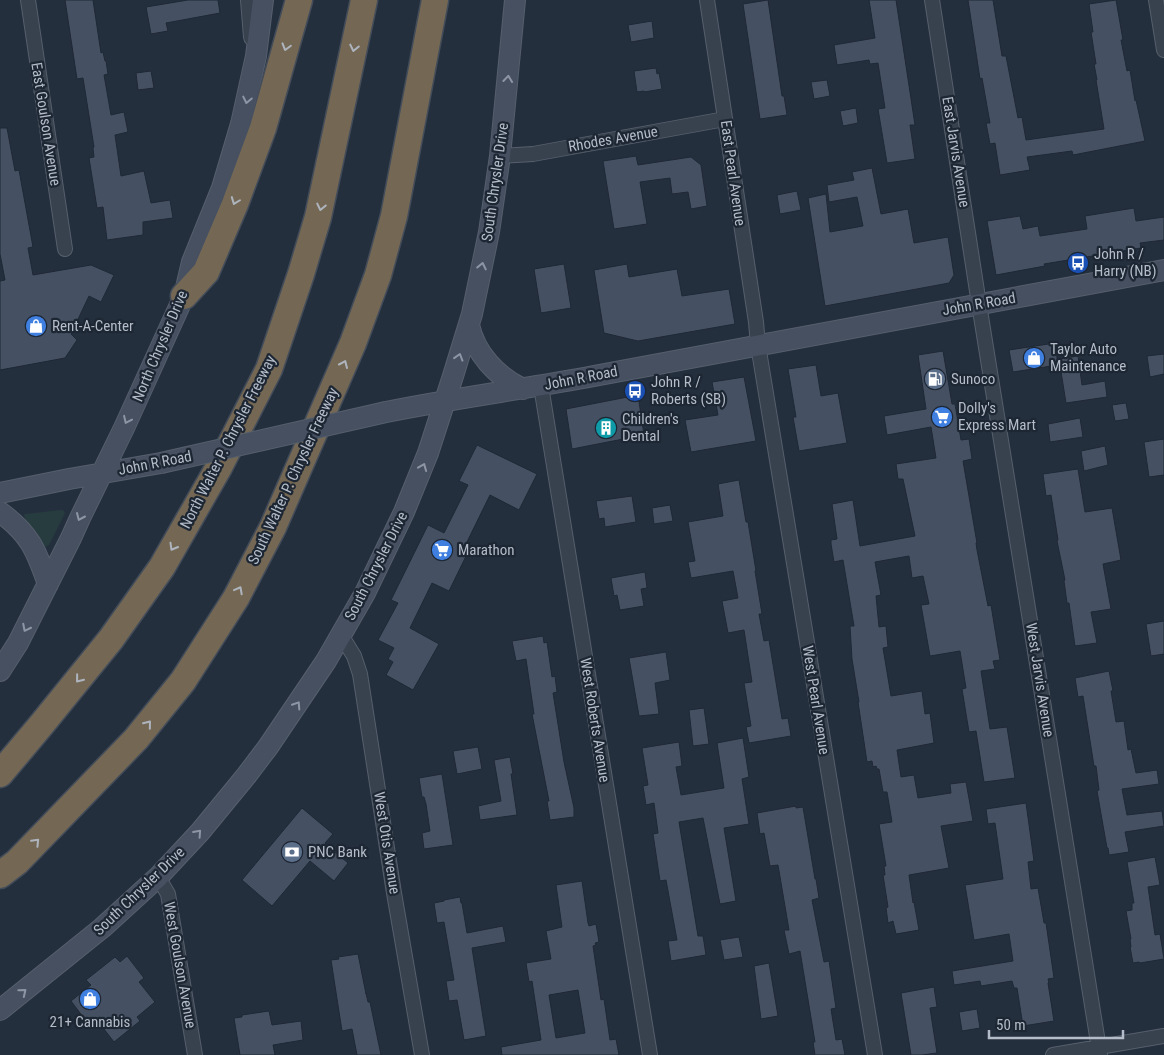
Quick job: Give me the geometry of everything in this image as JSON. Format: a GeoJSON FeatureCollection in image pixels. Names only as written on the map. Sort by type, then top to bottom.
{"type":"FeatureCollection","features":[{"type":"Feature","properties":{"kind":"highway"},"geometry":{"type":"LineString","coordinates":[[184,296],[206,272],[234,204],[263,128],[299,0]]}},
{"type":"Feature","properties":{"kind":"highway","name":"North Walter P. Chrysler Freeway"},"geometry":{"type":"LineString","coordinates":[[0,774],[111,639],[162,567],[219,467],[269,369],[318,218],[364,0]]}},
{"type":"Feature","properties":{"kind":"highway","name":"South Walter P. Chrysler Freeway"},"geometry":{"type":"LineString","coordinates":[[0,875],[17,862],[136,739],[183,681],[236,598],[273,527],[354,343],[378,275],[394,216],[435,0]]}},
{"type":"Feature","properties":{"kind":"main road","name":"North Chrysler Drive"},"geometry":{"type":"LineString","coordinates":[[0,671],[18,643],[48,584],[124,428],[184,296],[192,262],[222,188],[242,124],[256,56],[263,0]]}},
{"type":"Feature","properties":{"kind":"main road","name":"South Chrysler Drive"},"geometry":{"type":"LineString","coordinates":[[0,1010],[102,928],[158,877],[200,832],[252,769],[289,716],[326,661],[365,593],[404,512],[428,453],[469,325],[489,232],[500,156],[515,0]]}},
{"type":"Feature","properties":{"kind":"main road","name":"John R Road"},"geometry":{"type":"LineString","coordinates":[[0,493],[161,463],[445,400],[532,387],[1164,270]]}},
{"type":"Feature","properties":{"kind":"main road"},"geometry":{"type":"LineString","coordinates":[[469,325],[476,344],[495,371],[511,383],[532,387]]}},
{"type":"Feature","properties":{"kind":"main road"},"geometry":{"type":"LineString","coordinates":[[0,512],[14,522],[29,540],[41,562],[48,584]]}},
{"type":"Feature","properties":{"kind":"street","name":"East Goulson Avenue"},"geometry":{"type":"LineString","coordinates":[[28,0],[65,249]]}},
{"type":"Feature","properties":{"kind":"street"},"geometry":{"type":"LineString","coordinates":[[250,0],[254,53],[253,70]]}},
{"type":"Feature","properties":{"kind":"street","name":"East Pearl Avenue"},"geometry":{"type":"LineString","coordinates":[[707,0],[758,345]]}},
{"type":"Feature","properties":{"kind":"street","name":"East Jarvis Avenue"},"geometry":{"type":"LineString","coordinates":[[932,0],[979,304]]}},
{"type":"Feature","properties":{"kind":"street"},"geometry":{"type":"LineString","coordinates":[[1156,0],[1164,50]]}},
{"type":"Feature","properties":{"kind":"street","name":"Rhodes Avenue"},"geometry":{"type":"LineString","coordinates":[[500,156],[533,154],[725,118]]}},
{"type":"Feature","properties":{"kind":"street","name":"West Jarvis Avenue"},"geometry":{"type":"LineString","coordinates":[[979,304],[1099,1051]]}},
{"type":"Feature","properties":{"kind":"street","name":"West Pearl Avenue"},"geometry":{"type":"LineString","coordinates":[[758,345],[875,1055]]}},
{"type":"Feature","properties":{"kind":"street","name":"West Roberts Avenue"},"geometry":{"type":"LineString","coordinates":[[532,387],[650,1055]]}},
{"type":"Feature","properties":{"kind":"street","name":"West Otis Avenue"},"geometry":{"type":"LineString","coordinates":[[341,635],[354,656],[360,674],[394,893],[422,1055]]}},
{"type":"Feature","properties":{"kind":"street","name":"West Goulson Avenue"},"geometry":{"type":"LineString","coordinates":[[158,877],[168,894],[195,1055]]}},
{"type":"Feature","properties":{"kind":"street"},"geometry":{"type":"LineString","coordinates":[[1053,1055],[1099,1051],[1164,1036]]}},
{"type":"Feature","properties":{"kind":"green space"},"geometry":{"type":"Polygon","coordinates":[[[63,510],[65,513],[49,545],[45,547],[24,515],[63,510]]]}},
{"type":"Feature","properties":{"kind":"building"},"geometry":{"type":"Polygon","coordinates":[[[65,0],[93,0],[101,53],[103,52],[106,61],[108,74],[104,75],[111,115],[124,112],[128,132],[115,135],[121,176],[144,171],[151,203],[170,200],[173,218],[143,222],[143,235],[107,240],[103,207],[97,208],[89,158],[94,157],[94,147],[83,78],[77,79],[65,0]]]}},
{"type":"Feature","properties":{"kind":"building"},"geometry":{"type":"Polygon","coordinates":[[[188,0],[218,0],[220,13],[166,23],[168,31],[151,34],[146,7],[188,0]]]}},
{"type":"Feature","properties":{"kind":"building"},"geometry":{"type":"Polygon","coordinates":[[[768,0],[782,96],[784,96],[787,115],[760,119],[743,4],[768,0]]]}},
{"type":"Feature","properties":{"kind":"building"},"geometry":{"type":"Polygon","coordinates":[[[869,0],[896,0],[915,125],[910,125],[915,159],[887,163],[878,109],[885,108],[878,63],[870,64],[869,60],[837,65],[834,45],[875,38],[869,0]]]}},
{"type":"Feature","properties":{"kind":"building"},"geometry":{"type":"Polygon","coordinates":[[[968,0],[993,0],[1002,56],[1006,56],[1018,118],[1022,117],[1026,140],[1104,129],[1094,64],[1096,64],[1089,4],[1116,0],[1127,71],[1130,70],[1135,101],[1145,141],[1073,155],[1072,151],[1027,157],[1030,170],[1000,175],[995,143],[990,144],[986,123],[990,123],[982,78],[980,79],[968,0]]]}},
{"type":"Feature","properties":{"kind":"building"},"geometry":{"type":"Polygon","coordinates":[[[652,21],[654,38],[631,42],[628,25],[652,21]]]}},
{"type":"Feature","properties":{"kind":"building"},"geometry":{"type":"Polygon","coordinates":[[[656,68],[657,74],[659,73],[662,89],[637,92],[634,71],[656,68]]]}},
{"type":"Feature","properties":{"kind":"building"},"geometry":{"type":"Polygon","coordinates":[[[151,71],[154,88],[138,90],[136,73],[151,71]]]}},
{"type":"Feature","properties":{"kind":"building"},"geometry":{"type":"Polygon","coordinates":[[[827,80],[830,96],[814,99],[811,82],[827,80]]]}},
{"type":"Feature","properties":{"kind":"building"},"geometry":{"type":"Polygon","coordinates":[[[856,108],[858,123],[843,126],[840,111],[856,108]]]}},
{"type":"Feature","properties":{"kind":"building"},"geometry":{"type":"Polygon","coordinates":[[[0,128],[7,128],[15,171],[19,170],[33,247],[28,248],[33,275],[91,265],[114,275],[101,302],[89,296],[71,334],[77,340],[65,358],[0,370],[0,281],[5,280],[0,254],[0,128]]]}},
{"type":"Feature","properties":{"kind":"building"},"geometry":{"type":"Polygon","coordinates":[[[636,156],[638,165],[691,157],[701,165],[707,206],[691,209],[688,192],[672,194],[670,178],[640,182],[647,224],[614,229],[603,161],[636,156]]]}},
{"type":"Feature","properties":{"kind":"building"},"geometry":{"type":"Polygon","coordinates":[[[872,168],[881,214],[908,209],[914,243],[948,237],[954,275],[949,283],[825,306],[808,198],[826,194],[830,232],[863,226],[857,197],[829,202],[827,185],[854,180],[852,172],[872,168]]]}},
{"type":"Feature","properties":{"kind":"building"},"geometry":{"type":"Polygon","coordinates":[[[797,191],[801,210],[780,214],[777,195],[797,191]]]}},
{"type":"Feature","properties":{"kind":"building"},"geometry":{"type":"Polygon","coordinates":[[[1134,208],[1136,221],[1164,217],[1164,240],[1140,243],[1141,248],[1044,264],[1045,266],[996,275],[987,221],[1020,216],[1023,229],[1038,226],[1040,236],[1087,229],[1085,216],[1134,208]]]}},
{"type":"Feature","properties":{"kind":"building"},"geometry":{"type":"Polygon","coordinates":[[[564,264],[571,308],[541,313],[534,269],[564,264]]]}},
{"type":"Feature","properties":{"kind":"building"},"geometry":{"type":"Polygon","coordinates":[[[627,264],[629,277],[677,269],[682,296],[729,289],[735,324],[638,341],[604,333],[594,270],[627,264]]]}},
{"type":"Feature","properties":{"kind":"building","name":"Taylor Auto Maintenance"},"geometry":{"type":"Polygon","coordinates":[[[1055,343],[1058,365],[1013,372],[1009,350],[1055,343]]]}},
{"type":"Feature","properties":{"kind":"building"},"geometry":{"type":"Polygon","coordinates":[[[943,351],[952,404],[955,404],[961,440],[969,439],[972,459],[963,461],[977,550],[988,606],[991,605],[1000,660],[993,661],[995,669],[981,671],[990,729],[1007,727],[1015,778],[984,782],[976,731],[969,732],[962,689],[966,688],[960,651],[930,656],[921,605],[929,604],[923,576],[912,578],[909,556],[875,562],[881,595],[876,596],[879,627],[886,626],[888,647],[883,648],[891,696],[922,691],[925,714],[930,713],[934,743],[897,750],[901,777],[914,775],[918,798],[951,793],[950,784],[966,782],[973,821],[941,826],[949,868],[909,875],[919,930],[896,934],[893,921],[888,923],[886,908],[888,907],[883,875],[885,875],[884,866],[886,866],[879,824],[892,822],[887,792],[883,792],[879,769],[876,766],[873,767],[872,761],[867,762],[852,659],[850,626],[854,626],[843,560],[834,562],[831,544],[831,540],[837,539],[832,504],[853,500],[860,546],[915,536],[903,479],[898,479],[896,464],[936,458],[931,427],[887,435],[884,416],[926,409],[918,355],[943,351]]]}},
{"type":"Feature","properties":{"kind":"building"},"geometry":{"type":"Polygon","coordinates":[[[1164,354],[1164,374],[1150,377],[1147,356],[1164,354]]]}},
{"type":"Feature","properties":{"kind":"building"},"geometry":{"type":"Polygon","coordinates":[[[1078,356],[1082,385],[1105,381],[1107,397],[1066,403],[1059,359],[1078,356]]]}},
{"type":"Feature","properties":{"kind":"building"},"geometry":{"type":"Polygon","coordinates":[[[816,365],[821,396],[838,393],[847,443],[799,451],[793,417],[796,417],[788,369],[816,365]]]}},
{"type":"Feature","properties":{"kind":"building"},"geometry":{"type":"Polygon","coordinates":[[[744,377],[756,441],[691,452],[685,420],[718,415],[712,382],[744,377]]]}},
{"type":"Feature","properties":{"kind":"building","name":"Children's Dental"},"geometry":{"type":"Polygon","coordinates":[[[638,395],[644,435],[572,449],[566,409],[638,395]]]}},
{"type":"Feature","properties":{"kind":"building"},"geometry":{"type":"Polygon","coordinates":[[[1126,403],[1129,419],[1115,421],[1112,405],[1126,403]]]}},
{"type":"Feature","properties":{"kind":"building"},"geometry":{"type":"Polygon","coordinates":[[[1080,418],[1083,437],[1050,442],[1048,424],[1080,418]]]}},
{"type":"Feature","properties":{"kind":"building"},"geometry":{"type":"Polygon","coordinates":[[[1164,439],[1164,475],[1149,477],[1144,442],[1164,439]]]}},
{"type":"Feature","properties":{"kind":"building"},"geometry":{"type":"Polygon","coordinates":[[[477,445],[537,474],[519,510],[490,495],[466,544],[471,546],[449,591],[432,583],[410,628],[439,644],[413,690],[386,675],[393,662],[388,659],[394,648],[378,640],[398,603],[391,600],[428,525],[444,533],[468,485],[459,481],[477,445]]]}},
{"type":"Feature","properties":{"kind":"building"},"geometry":{"type":"Polygon","coordinates":[[[1105,446],[1108,465],[1084,471],[1081,451],[1105,446]]]}},
{"type":"Feature","properties":{"kind":"building"},"geometry":{"type":"Polygon","coordinates":[[[1078,469],[1085,512],[1112,508],[1121,560],[1103,564],[1111,609],[1091,612],[1097,643],[1075,646],[1051,495],[1046,496],[1043,474],[1078,469]]]}},
{"type":"Feature","properties":{"kind":"building"},"geometry":{"type":"Polygon","coordinates":[[[739,480],[756,571],[762,614],[759,614],[764,641],[769,640],[782,719],[788,718],[791,736],[749,743],[746,727],[751,726],[744,683],[752,682],[744,630],[728,633],[722,601],[738,598],[733,571],[691,578],[688,562],[695,561],[688,522],[723,516],[718,484],[739,480]]]}},
{"type":"Feature","properties":{"kind":"building"},"geometry":{"type":"Polygon","coordinates":[[[632,496],[636,522],[605,527],[604,518],[599,519],[596,501],[632,496]]]}},
{"type":"Feature","properties":{"kind":"building"},"geometry":{"type":"Polygon","coordinates":[[[670,505],[673,521],[654,524],[652,508],[670,505]]]}},
{"type":"Feature","properties":{"kind":"building"},"geometry":{"type":"Polygon","coordinates":[[[645,572],[647,588],[641,589],[644,606],[620,610],[617,595],[614,596],[611,578],[645,572]]]}},
{"type":"Feature","properties":{"kind":"building"},"geometry":{"type":"Polygon","coordinates":[[[1164,621],[1164,654],[1151,656],[1146,624],[1164,621]]]}},
{"type":"Feature","properties":{"kind":"building"},"geometry":{"type":"Polygon","coordinates":[[[543,636],[544,643],[547,642],[552,677],[555,676],[557,692],[553,693],[564,762],[574,808],[574,817],[550,820],[547,801],[549,801],[532,714],[534,714],[526,659],[516,661],[512,641],[543,636]]]}},
{"type":"Feature","properties":{"kind":"building"},"geometry":{"type":"Polygon","coordinates":[[[666,652],[670,680],[655,683],[659,714],[639,716],[629,658],[666,652]]]}},
{"type":"Feature","properties":{"kind":"building"},"geometry":{"type":"Polygon","coordinates":[[[1109,671],[1116,722],[1124,721],[1128,750],[1131,749],[1136,773],[1157,770],[1159,784],[1122,789],[1127,815],[1162,811],[1164,826],[1125,832],[1129,852],[1109,855],[1097,791],[1099,790],[1096,766],[1094,766],[1083,696],[1078,697],[1075,678],[1109,671]]]}},
{"type":"Feature","properties":{"kind":"building"},"geometry":{"type":"Polygon","coordinates":[[[704,708],[709,744],[693,746],[689,710],[704,708]]]}},
{"type":"Feature","properties":{"kind":"building"},"geometry":{"type":"Polygon","coordinates":[[[743,738],[749,777],[742,779],[749,824],[724,828],[736,901],[720,904],[703,818],[679,822],[698,936],[703,936],[706,955],[671,961],[668,941],[677,940],[666,880],[660,881],[653,834],[658,833],[654,803],[646,805],[643,786],[648,785],[642,748],[679,742],[682,766],[676,767],[681,795],[724,788],[717,743],[743,738]]]}},
{"type":"Feature","properties":{"kind":"building"},"geometry":{"type":"Polygon","coordinates":[[[478,747],[482,769],[457,774],[453,751],[478,747]]]}},
{"type":"Feature","properties":{"kind":"building"},"geometry":{"type":"Polygon","coordinates":[[[510,757],[517,815],[480,820],[478,806],[501,801],[494,760],[510,757]]]}},
{"type":"Feature","properties":{"kind":"building"},"geometry":{"type":"Polygon","coordinates":[[[442,774],[453,845],[424,849],[422,833],[430,831],[426,804],[424,797],[422,797],[419,778],[442,774]]]}},
{"type":"Feature","properties":{"kind":"building"},"geometry":{"type":"Polygon","coordinates":[[[1026,803],[1034,861],[1028,862],[1031,889],[1038,888],[1044,923],[1046,923],[1054,978],[1048,979],[1048,983],[1054,1021],[1023,1026],[1017,988],[1014,988],[1012,981],[981,986],[980,981],[954,985],[952,971],[1013,961],[1009,934],[974,940],[965,885],[1003,879],[995,823],[988,824],[986,809],[1026,803]]]}},
{"type":"Feature","properties":{"kind":"building"},"geometry":{"type":"Polygon","coordinates":[[[796,806],[796,808],[803,807],[819,898],[812,900],[824,962],[829,961],[836,1008],[831,1009],[836,1040],[842,1039],[845,1055],[815,1055],[813,1042],[815,1042],[800,951],[789,954],[784,930],[789,930],[778,865],[770,866],[764,833],[760,834],[757,813],[796,806]]]}},
{"type":"Feature","properties":{"kind":"building","name":"PNC Bank"},"geometry":{"type":"Polygon","coordinates":[[[302,808],[333,834],[325,843],[348,863],[334,881],[310,861],[272,906],[242,880],[302,808]]]}},
{"type":"Feature","properties":{"kind":"building"},"geometry":{"type":"Polygon","coordinates":[[[1155,857],[1160,885],[1148,887],[1155,935],[1160,934],[1164,959],[1133,963],[1126,911],[1132,910],[1132,903],[1134,903],[1127,862],[1155,857]]]}},
{"type":"Feature","properties":{"kind":"building"},"geometry":{"type":"Polygon","coordinates":[[[582,881],[588,923],[589,926],[596,924],[599,942],[593,946],[601,1000],[604,999],[610,1040],[616,1039],[619,1055],[502,1055],[501,1047],[541,1040],[532,981],[529,982],[526,963],[551,959],[546,931],[562,927],[556,885],[582,881]],[[578,990],[549,995],[556,1038],[585,1033],[578,990]]]}},
{"type":"Feature","properties":{"kind":"building"},"geometry":{"type":"Polygon","coordinates":[[[460,897],[467,933],[503,926],[506,942],[472,948],[486,1036],[464,1040],[457,1000],[449,1001],[446,981],[454,980],[444,922],[437,923],[434,903],[460,897]]]}},
{"type":"Feature","properties":{"kind":"building"},"geometry":{"type":"Polygon","coordinates":[[[739,937],[743,957],[724,960],[720,940],[739,937]]]}},
{"type":"Feature","properties":{"kind":"building"},"geometry":{"type":"Polygon","coordinates":[[[358,954],[381,1055],[357,1055],[352,1029],[342,1031],[331,960],[358,954]]]}},
{"type":"Feature","properties":{"kind":"building"},"geometry":{"type":"Polygon","coordinates":[[[127,956],[144,978],[139,982],[155,1002],[137,1017],[140,1021],[114,1042],[100,1024],[98,1025],[91,1017],[86,1021],[71,1001],[91,985],[86,980],[115,957],[120,962],[127,956]]]}},
{"type":"Feature","properties":{"kind":"building"},"geometry":{"type":"Polygon","coordinates":[[[769,963],[778,1016],[761,1019],[754,966],[769,963]]]}},
{"type":"Feature","properties":{"kind":"building"},"geometry":{"type":"Polygon","coordinates":[[[934,987],[937,1007],[930,1008],[937,1053],[911,1055],[901,993],[934,987]]]}},
{"type":"Feature","properties":{"kind":"building"},"geometry":{"type":"Polygon","coordinates":[[[977,1009],[980,1028],[962,1031],[959,1012],[977,1009]]]}},
{"type":"Feature","properties":{"kind":"building"},"geometry":{"type":"Polygon","coordinates":[[[269,1011],[272,1025],[301,1021],[303,1040],[273,1045],[275,1055],[240,1055],[234,1018],[269,1011]]]}},
{"type":"Feature","properties":{"kind":"place","name":"John R / Harry (NB)"},"geometry":{"type":"Point","coordinates":[1078,263]}},
{"type":"Feature","properties":{"kind":"place","name":"Rent-A-Center"},"geometry":{"type":"Point","coordinates":[36,326]}},
{"type":"Feature","properties":{"kind":"place","name":"Taylor Auto Maintenance"},"geometry":{"type":"Point","coordinates":[1034,358]}},
{"type":"Feature","properties":{"kind":"place","name":"Sunoco"},"geometry":{"type":"Point","coordinates":[935,379]}},
{"type":"Feature","properties":{"kind":"place","name":"John R / Roberts (SB)"},"geometry":{"type":"Point","coordinates":[635,391]}},
{"type":"Feature","properties":{"kind":"place","name":"Dolly's Express Mart"},"geometry":{"type":"Point","coordinates":[942,417]}},
{"type":"Feature","properties":{"kind":"place","name":"Children's Dental"},"geometry":{"type":"Point","coordinates":[606,428]}},
{"type":"Feature","properties":{"kind":"place","name":"Marathon"},"geometry":{"type":"Point","coordinates":[442,550]}},
{"type":"Feature","properties":{"kind":"place","name":"PNC Bank"},"geometry":{"type":"Point","coordinates":[292,852]}},
{"type":"Feature","properties":{"kind":"place","name":"21+ Cannabis"},"geometry":{"type":"Point","coordinates":[90,999]}}]}
